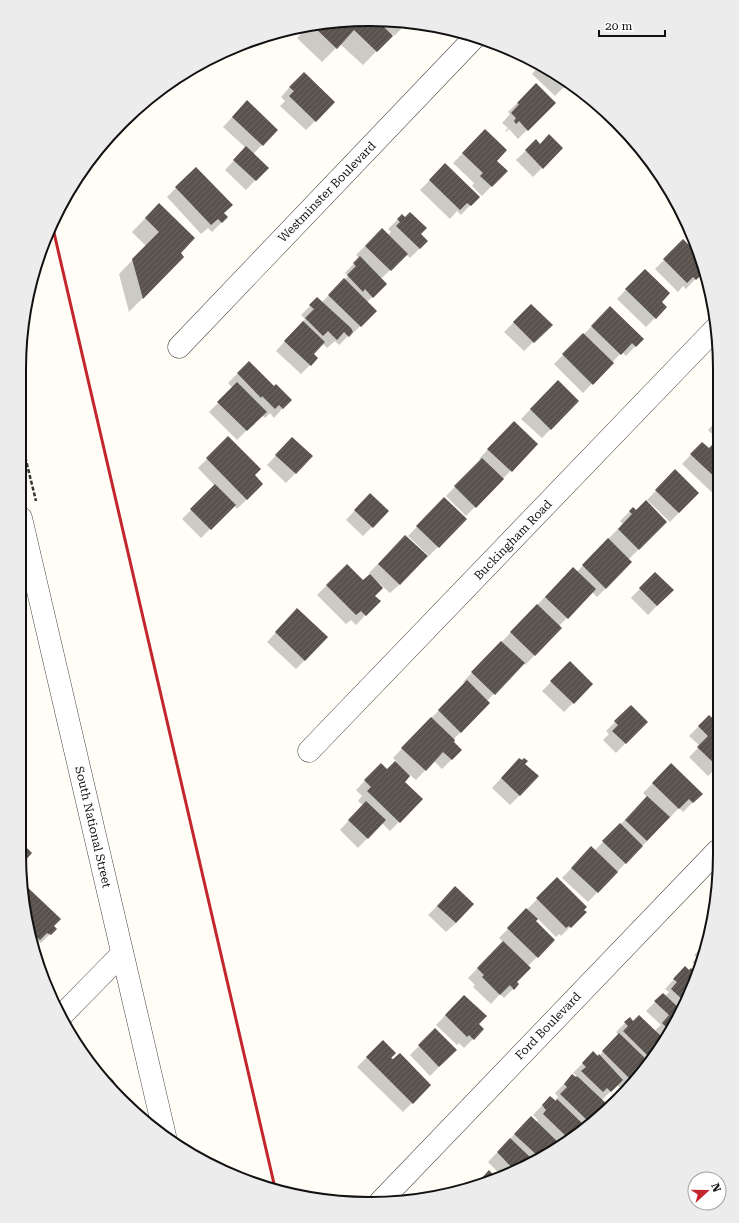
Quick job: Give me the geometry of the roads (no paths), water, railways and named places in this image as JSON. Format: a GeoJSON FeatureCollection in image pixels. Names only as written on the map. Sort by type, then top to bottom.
{"type":"FeatureCollection","features":[{"type":"Feature","properties":{"kind":"street","name":"Westminster Boulevard"},"geometry":{"type":"LineString","coordinates":[[179,347],[472,42]]}},
{"type":"Feature","properties":{"kind":"street","name":"Buckingham Road"},"geometry":{"type":"LineString","coordinates":[[310,752],[711,333]]}},
{"type":"Feature","properties":{"kind":"street","name":"South National Street"},"geometry":{"type":"LineString","coordinates":[[26,540],[163,1128]]}},
{"type":"Feature","properties":{"kind":"street","name":"Ford Boulevard"},"geometry":{"type":"LineString","coordinates":[[385,1196],[713,855]]}},
{"type":"Feature","properties":{"kind":"street"},"geometry":{"type":"LineString","coordinates":[[65,1012],[122,954]]}},
{"type":"Feature","properties":{"kind":"railway"},"geometry":{"type":"LineString","coordinates":[[54,233],[274,1183]]}}]}
